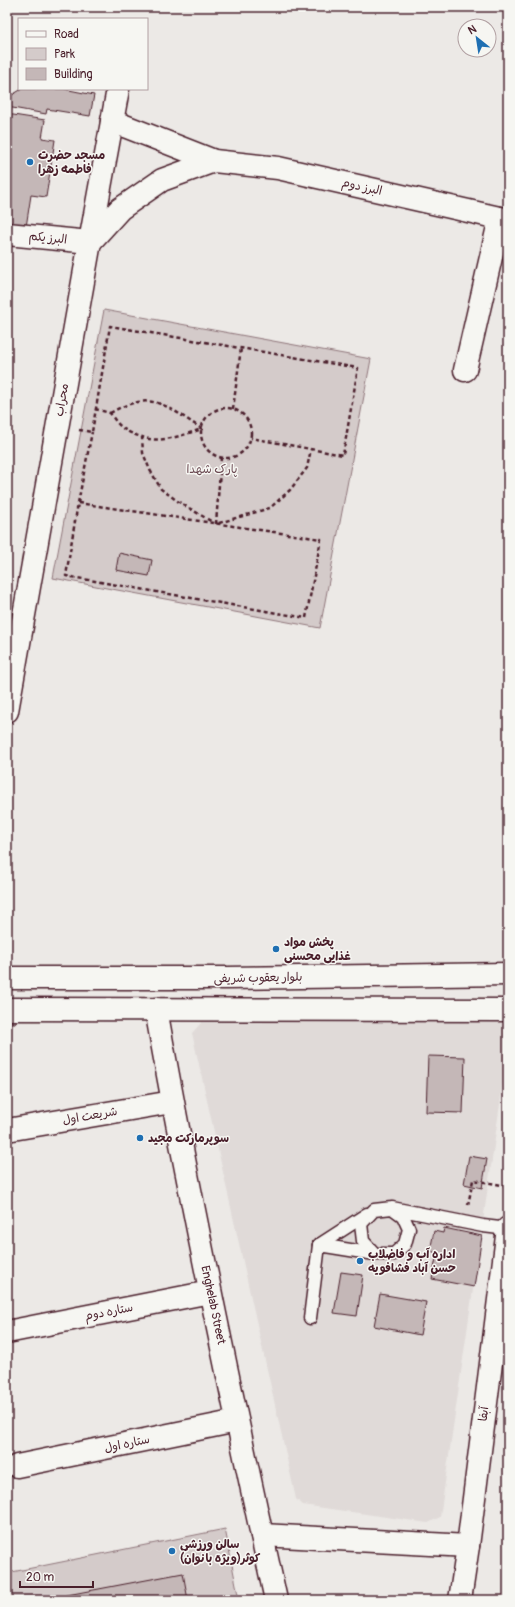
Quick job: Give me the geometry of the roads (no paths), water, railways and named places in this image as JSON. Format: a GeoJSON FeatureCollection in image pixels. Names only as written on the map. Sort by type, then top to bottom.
{"type":"FeatureCollection","features":[{"type":"Feature","properties":{"kind":"street","name":"محراب"},"geometry":{"type":"LineString","coordinates":[[8,701],[118,90]]}},
{"type":"Feature","properties":{"kind":"street"},"geometry":{"type":"LineString","coordinates":[[112,121],[214,161]]}},
{"type":"Feature","properties":{"kind":"street"},"geometry":{"type":"LineString","coordinates":[[90,242],[120,209],[162,180],[214,161]]}},
{"type":"Feature","properties":{"kind":"street","name":"البرز دوم"},"geometry":{"type":"LineString","coordinates":[[214,161],[278,168],[504,219]]}},
{"type":"Feature","properties":{"kind":"street"},"geometry":{"type":"LineString","coordinates":[[465,370],[504,219]]}},
{"type":"Feature","properties":{"kind":"street","name":"البرز یکم"},"geometry":{"type":"LineString","coordinates":[[7,234],[90,242]]}},
{"type":"Feature","properties":{"kind":"street","name":"بلوار یعقوب شریفی"},"geometry":{"type":"LineString","coordinates":[[7,978],[508,974]]}},
{"type":"Feature","properties":{"kind":"street","name":"Enghelab Street"},"geometry":{"type":"LineString","coordinates":[[155,978],[156,1009],[172,1102],[210,1292],[276,1600]]}},
{"type":"Feature","properties":{"kind":"street"},"geometry":{"type":"LineString","coordinates":[[7,1009],[508,1010]]}},
{"type":"Feature","properties":{"kind":"street","name":"شریعت اول"},"geometry":{"type":"LineString","coordinates":[[7,1130],[172,1102]]}},
{"type":"Feature","properties":{"kind":"street","name":"آبفا"},"geometry":{"type":"LineString","coordinates":[[460,1600],[508,1228]]}},
{"type":"Feature","properties":{"kind":"street","name":"ستاره دوم"},"geometry":{"type":"LineString","coordinates":[[7,1332],[210,1292]]}},
{"type":"Feature","properties":{"kind":"street","name":"ستاره اول"},"geometry":{"type":"LineString","coordinates":[[18,1466],[238,1421]]}},
{"type":"Feature","properties":{"kind":"street"},"geometry":{"type":"LineString","coordinates":[[262,1535],[468,1546]]}},
{"type":"Feature","properties":{"kind":"lane"},"geometry":{"type":"LineString","coordinates":[[392,1208],[403,1216],[409,1229]]}},
{"type":"Feature","properties":{"kind":"lane"},"geometry":{"type":"LineString","coordinates":[[319,1245],[374,1210],[392,1208],[483,1226],[508,1228]]}},
{"type":"Feature","properties":{"kind":"lane"},"geometry":{"type":"LineString","coordinates":[[374,1210],[361,1224],[362,1241],[375,1254]]}},
{"type":"Feature","properties":{"kind":"lane"},"geometry":{"type":"LineString","coordinates":[[319,1245],[375,1254],[394,1254],[406,1244],[409,1229],[419,1213]]}},
{"type":"Feature","properties":{"kind":"lane"},"geometry":{"type":"LineString","coordinates":[[310,1318],[319,1245]]}},
{"type":"Feature","properties":{"kind":"place","name":"مسجد حضرت فاطمه زهرا"},"geometry":{"type":"Point","coordinates":[30,162]}},
{"type":"Feature","properties":{"kind":"place","name":"پخش مواد غذایی محسنی"},"geometry":{"type":"Point","coordinates":[276,949]}},
{"type":"Feature","properties":{"kind":"place","name":"سوپرمارکت مجید"},"geometry":{"type":"Point","coordinates":[140,1138]}},
{"type":"Feature","properties":{"kind":"place","name":"اداره آب و فاضلاب حسن آباد فشافویه"},"geometry":{"type":"Point","coordinates":[360,1261]}},
{"type":"Feature","properties":{"kind":"place","name":"سالن ورزشی کوثر(ویژه بانوان)"},"geometry":{"type":"Point","coordinates":[172,1551]}},
{"type":"Feature","properties":{"kind":"park label","name":"پارک شهدا"},"geometry":{"type":"Point","coordinates":[212,469]}}]}
